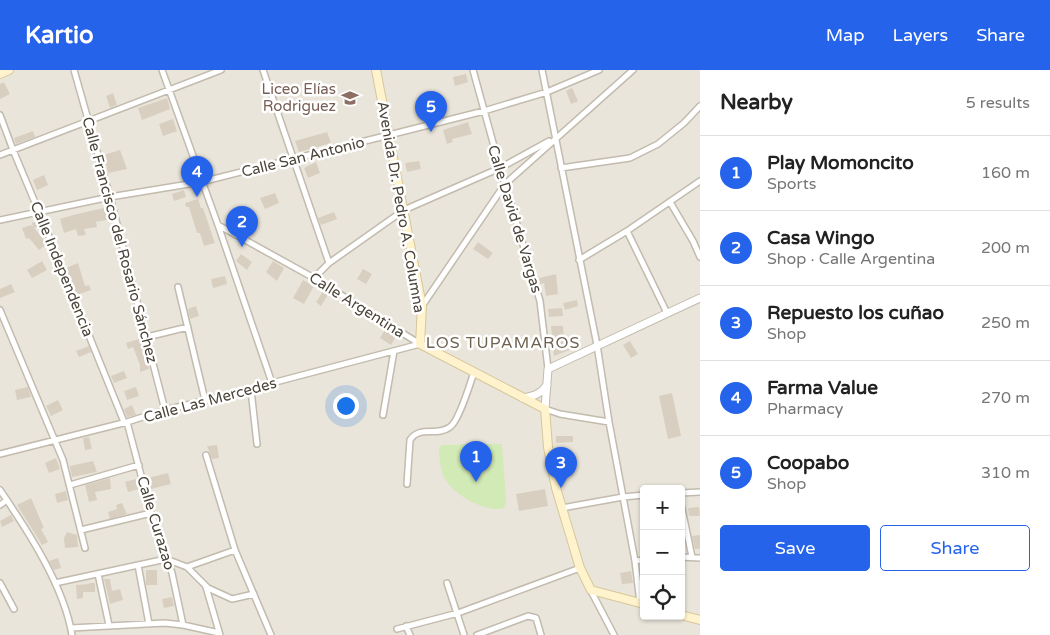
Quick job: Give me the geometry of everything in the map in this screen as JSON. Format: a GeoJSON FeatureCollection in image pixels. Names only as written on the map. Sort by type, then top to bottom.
{"type":"FeatureCollection","features":[{"type":"Feature","properties":{"kind":"main road"},"geometry":{"type":"LineString","coordinates":[[0,74],[8,70]]}},
{"type":"Feature","properties":{"kind":"main road","name":"Avenida Dr. Pedro A. Columna"},"geometry":{"type":"LineString","coordinates":[[376,70],[422,306],[420,344]]}},
{"type":"Feature","properties":{"kind":"main road","name":"Calle Argentina"},"geometry":{"type":"LineString","coordinates":[[420,344],[545,409]]}},
{"type":"Feature","properties":{"kind":"main road"},"geometry":{"type":"LineString","coordinates":[[545,409],[548,447],[556,488],[580,568],[591,590],[640,603]]}},
{"type":"Feature","properties":{"kind":"main road"},"geometry":{"type":"LineString","coordinates":[[685,616],[700,620]]}},
{"type":"Feature","properties":{"kind":"street","name":"Calle Francisco del Rosario Sánchez"},"geometry":{"type":"LineString","coordinates":[[74,70],[110,197],[165,410]]}},
{"type":"Feature","properties":{"kind":"street"},"geometry":{"type":"LineString","coordinates":[[162,70],[272,383]]}},
{"type":"Feature","properties":{"kind":"street"},"geometry":{"type":"LineString","coordinates":[[0,154],[222,70]]}},
{"type":"Feature","properties":{"kind":"street"},"geometry":{"type":"LineString","coordinates":[[263,70],[329,263]]}},
{"type":"Feature","properties":{"kind":"street","name":"Calle David de Vargas"},"geometry":{"type":"LineString","coordinates":[[473,70],[540,301],[548,369]]}},
{"type":"Feature","properties":{"kind":"street"},"geometry":{"type":"LineString","coordinates":[[542,70],[597,345],[640,592]]}},
{"type":"Feature","properties":{"kind":"street","name":"Calle San Antonio"},"geometry":{"type":"LineString","coordinates":[[0,220],[110,197],[201,182],[389,135],[484,111],[547,92],[599,70]]}},
{"type":"Feature","properties":{"kind":"street"},"geometry":{"type":"LineString","coordinates":[[422,306],[505,184],[633,70]]}},
{"type":"Feature","properties":{"kind":"street"},"geometry":{"type":"LineString","coordinates":[[561,168],[630,158],[658,144],[684,123],[700,106]]}},
{"type":"Feature","properties":{"kind":"street","name":"Calle Independencia"},"geometry":{"type":"LineString","coordinates":[[0,115],[12,150],[126,422]]}},
{"type":"Feature","properties":{"kind":"street"},"geometry":{"type":"LineString","coordinates":[[314,278],[329,263],[404,210],[500,168],[556,137]]}},
{"type":"Feature","properties":{"kind":"street"},"geometry":{"type":"LineString","coordinates":[[579,260],[627,232],[700,181]]}},
{"type":"Feature","properties":{"kind":"street"},"geometry":{"type":"LineString","coordinates":[[670,202],[693,241],[700,257]]}},
{"type":"Feature","properties":{"kind":"street","name":"Calle Argentina"},"geometry":{"type":"LineString","coordinates":[[218,225],[314,278],[420,344]]}},
{"type":"Feature","properties":{"kind":"street"},"geometry":{"type":"LineString","coordinates":[[627,232],[667,313]]}},
{"type":"Feature","properties":{"kind":"street"},"geometry":{"type":"LineString","coordinates":[[693,241],[700,238]]}},
{"type":"Feature","properties":{"kind":"street"},"geometry":{"type":"LineString","coordinates":[[178,287],[205,400]]}},
{"type":"Feature","properties":{"kind":"street"},"geometry":{"type":"LineString","coordinates":[[545,409],[548,369],[700,298]]}},
{"type":"Feature","properties":{"kind":"street"},"geometry":{"type":"LineString","coordinates":[[0,310],[63,460],[86,548]]}},
{"type":"Feature","properties":{"kind":"street"},"geometry":{"type":"LineString","coordinates":[[147,337],[188,327]]}},
{"type":"Feature","properties":{"kind":"street","name":"Calle Las Mercedes"},"geometry":{"type":"LineString","coordinates":[[0,454],[126,422],[165,410],[251,390],[420,344]]}},
{"type":"Feature","properties":{"kind":"street"},"geometry":{"type":"LineString","coordinates":[[383,415],[394,351]]}},
{"type":"Feature","properties":{"kind":"street"},"geometry":{"type":"LineString","coordinates":[[407,484],[410,440],[421,432],[440,431],[450,427],[457,417],[474,372]]}},
{"type":"Feature","properties":{"kind":"street"},"geometry":{"type":"LineString","coordinates":[[523,398],[534,396],[542,391],[547,384]]}},
{"type":"Feature","properties":{"kind":"street"},"geometry":{"type":"LineString","coordinates":[[251,390],[257,444]]}},
{"type":"Feature","properties":{"kind":"street","name":"Calle Argentina"},"geometry":{"type":"LineString","coordinates":[[545,409],[560,414],[609,422]]}},
{"type":"Feature","properties":{"kind":"street","name":"Calle Curazao"},"geometry":{"type":"LineString","coordinates":[[126,422],[151,514],[172,573],[183,625]]}},
{"type":"Feature","properties":{"kind":"street"},"geometry":{"type":"LineString","coordinates":[[206,454],[235,550],[272,635]]}},
{"type":"Feature","properties":{"kind":"street"},"geometry":{"type":"LineString","coordinates":[[70,485],[139,465]]}},
{"type":"Feature","properties":{"kind":"street"},"geometry":{"type":"LineString","coordinates":[[0,490],[35,545],[55,583],[72,635]]}},
{"type":"Feature","properties":{"kind":"street"},"geometry":{"type":"LineString","coordinates":[[685,493],[700,492]]}},
{"type":"Feature","properties":{"kind":"street"},"geometry":{"type":"LineString","coordinates":[[562,508],[640,495]]}},
{"type":"Feature","properties":{"kind":"street"},"geometry":{"type":"LineString","coordinates":[[0,505],[7,500]]}},
{"type":"Feature","properties":{"kind":"street"},"geometry":{"type":"LineString","coordinates":[[82,530],[151,514]]}},
{"type":"Feature","properties":{"kind":"street"},"geometry":{"type":"LineString","coordinates":[[685,523],[692,557]]}},
{"type":"Feature","properties":{"kind":"street"},"geometry":{"type":"LineString","coordinates":[[187,568],[235,550]]}},
{"type":"Feature","properties":{"kind":"street"},"geometry":{"type":"LineString","coordinates":[[685,558],[700,558]]}},
{"type":"Feature","properties":{"kind":"street"},"geometry":{"type":"LineString","coordinates":[[55,583],[166,559],[187,568],[206,586],[230,599],[254,594]]}},
{"type":"Feature","properties":{"kind":"street"},"geometry":{"type":"LineString","coordinates":[[635,561],[640,560]]}},
{"type":"Feature","properties":{"kind":"street"},"geometry":{"type":"LineString","coordinates":[[138,565],[149,624]]}},
{"type":"Feature","properties":{"kind":"street"},"geometry":{"type":"LineString","coordinates":[[396,629],[458,613],[580,568]]}},
{"type":"Feature","properties":{"kind":"street"},"geometry":{"type":"LineString","coordinates":[[98,574],[109,625]]}},
{"type":"Feature","properties":{"kind":"street"},"geometry":{"type":"LineString","coordinates":[[0,583],[2,593],[14,609]]}},
{"type":"Feature","properties":{"kind":"street"},"geometry":{"type":"LineString","coordinates":[[447,583],[464,635]]}},
{"type":"Feature","properties":{"kind":"street"},"geometry":{"type":"LineString","coordinates":[[70,628],[165,623],[183,625],[220,634],[206,586]]}},
{"type":"Feature","properties":{"kind":"street"},"geometry":{"type":"LineString","coordinates":[[591,590],[614,635]]}},
{"type":"Feature","properties":{"kind":"street"},"geometry":{"type":"LineString","coordinates":[[477,635],[528,616],[536,618],[541,635]]}},
{"type":"Feature","properties":{"kind":"street"},"geometry":{"type":"LineString","coordinates":[[406,626],[410,635]]}},
{"type":"Feature","properties":{"kind":"shaded area"},"geometry":{"type":"Polygon","coordinates":[[[0,70],[700,70],[700,635],[0,635],[0,70]]]}},
{"type":"Feature","properties":{"kind":"green space"},"geometry":{"type":"Polygon","coordinates":[[[502,444],[506,501],[504,508],[496,509],[479,505],[461,495],[447,482],[440,462],[439,448],[442,445],[502,444]]]}},
{"type":"Feature","properties":{"kind":"building"},"geometry":{"type":"Polygon","coordinates":[[[466,74],[468,82],[455,86],[453,77],[466,74]]]}},
{"type":"Feature","properties":{"kind":"building"},"geometry":{"type":"Polygon","coordinates":[[[4,82],[10,94],[0,99],[0,84],[4,82]]]}},
{"type":"Feature","properties":{"kind":"building"},"geometry":{"type":"Polygon","coordinates":[[[572,88],[578,101],[571,104],[566,91],[572,88]]]}},
{"type":"Feature","properties":{"kind":"building"},"geometry":{"type":"Polygon","coordinates":[[[113,93],[117,105],[110,108],[106,96],[113,93]]]}},
{"type":"Feature","properties":{"kind":"building"},"geometry":{"type":"Polygon","coordinates":[[[167,98],[170,109],[142,120],[138,108],[167,98]]]}},
{"type":"Feature","properties":{"kind":"building"},"geometry":{"type":"Polygon","coordinates":[[[173,119],[177,131],[163,136],[159,124],[173,119]]]}},
{"type":"Feature","properties":{"kind":"building"},"geometry":{"type":"Polygon","coordinates":[[[468,122],[472,134],[452,139],[453,142],[447,144],[443,130],[468,122]]]}},
{"type":"Feature","properties":{"kind":"building"},"geometry":{"type":"Polygon","coordinates":[[[33,131],[35,137],[16,144],[14,138],[33,131]]]}},
{"type":"Feature","properties":{"kind":"building"},"geometry":{"type":"Polygon","coordinates":[[[327,132],[331,143],[299,152],[295,141],[327,132]]]}},
{"type":"Feature","properties":{"kind":"building"},"geometry":{"type":"Polygon","coordinates":[[[120,150],[127,169],[108,173],[104,155],[120,150]]]}},
{"type":"Feature","properties":{"kind":"building"},"geometry":{"type":"Polygon","coordinates":[[[419,161],[421,169],[407,172],[405,163],[419,161]]]}},
{"type":"Feature","properties":{"kind":"building"},"geometry":{"type":"Polygon","coordinates":[[[316,162],[320,173],[308,178],[304,168],[316,162]]]}},
{"type":"Feature","properties":{"kind":"building"},"geometry":{"type":"Polygon","coordinates":[[[44,175],[48,185],[37,190],[33,180],[44,175]]]}},
{"type":"Feature","properties":{"kind":"building"},"geometry":{"type":"Polygon","coordinates":[[[184,190],[186,197],[174,201],[172,194],[184,190]]]}},
{"type":"Feature","properties":{"kind":"building"},"geometry":{"type":"Polygon","coordinates":[[[275,193],[279,203],[265,209],[260,198],[275,193]]]}},
{"type":"Feature","properties":{"kind":"building"},"geometry":{"type":"Polygon","coordinates":[[[198,199],[215,243],[204,246],[200,233],[197,233],[189,207],[186,207],[185,203],[198,199]]]}},
{"type":"Feature","properties":{"kind":"building"},"geometry":{"type":"Polygon","coordinates":[[[108,207],[111,219],[96,222],[97,227],[84,229],[86,235],[78,236],[76,229],[64,233],[60,219],[108,207]]]}},
{"type":"Feature","properties":{"kind":"building"},"geometry":{"type":"Polygon","coordinates":[[[334,212],[337,219],[321,225],[318,218],[334,212]]]}},
{"type":"Feature","properties":{"kind":"building"},"geometry":{"type":"Polygon","coordinates":[[[38,221],[40,226],[34,228],[47,244],[39,250],[29,238],[26,239],[22,228],[31,225],[33,227],[32,223],[38,221]]]}},
{"type":"Feature","properties":{"kind":"building"},"geometry":{"type":"Polygon","coordinates":[[[478,242],[493,253],[488,259],[473,249],[478,242]]]}},
{"type":"Feature","properties":{"kind":"building"},"geometry":{"type":"Polygon","coordinates":[[[241,254],[252,262],[247,270],[236,261],[241,254]]]}},
{"type":"Feature","properties":{"kind":"building"},"geometry":{"type":"Polygon","coordinates":[[[42,261],[47,270],[32,278],[27,270],[42,261]]]}},
{"type":"Feature","properties":{"kind":"building"},"geometry":{"type":"Polygon","coordinates":[[[273,261],[284,268],[277,281],[266,272],[273,261]]]}},
{"type":"Feature","properties":{"kind":"building"},"geometry":{"type":"Polygon","coordinates":[[[78,263],[85,286],[89,285],[91,290],[77,295],[66,268],[78,263]]]}},
{"type":"Feature","properties":{"kind":"building"},"geometry":{"type":"Polygon","coordinates":[[[363,269],[372,274],[366,284],[357,279],[363,269]]]}},
{"type":"Feature","properties":{"kind":"building"},"geometry":{"type":"Polygon","coordinates":[[[556,274],[558,294],[546,296],[544,283],[540,284],[539,278],[556,274]]]}},
{"type":"Feature","properties":{"kind":"building"},"geometry":{"type":"Polygon","coordinates":[[[225,276],[227,284],[213,288],[211,279],[225,276]]]}},
{"type":"Feature","properties":{"kind":"building"},"geometry":{"type":"Polygon","coordinates":[[[303,280],[314,286],[304,304],[293,298],[303,280]]]}},
{"type":"Feature","properties":{"kind":"building"},"geometry":{"type":"Polygon","coordinates":[[[11,284],[15,292],[0,298],[0,289],[11,284]]]}},
{"type":"Feature","properties":{"kind":"building"},"geometry":{"type":"Polygon","coordinates":[[[324,290],[329,293],[321,306],[316,302],[324,290]]]}},
{"type":"Feature","properties":{"kind":"building"},"geometry":{"type":"Polygon","coordinates":[[[577,300],[578,306],[565,310],[563,303],[577,300]]]}},
{"type":"Feature","properties":{"kind":"building"},"geometry":{"type":"Polygon","coordinates":[[[196,306],[199,316],[190,319],[188,309],[196,306]]]}},
{"type":"Feature","properties":{"kind":"building"},"geometry":{"type":"Polygon","coordinates":[[[562,308],[563,316],[549,317],[548,309],[562,308]]]}},
{"type":"Feature","properties":{"kind":"building"},"geometry":{"type":"Polygon","coordinates":[[[551,326],[563,326],[564,338],[571,337],[575,348],[554,356],[551,326]]]}},
{"type":"Feature","properties":{"kind":"building"},"geometry":{"type":"Polygon","coordinates":[[[386,328],[397,335],[391,345],[380,338],[386,328]]]}},
{"type":"Feature","properties":{"kind":"building"},"geometry":{"type":"Polygon","coordinates":[[[139,339],[144,353],[146,353],[149,369],[140,372],[140,365],[133,347],[128,349],[126,343],[139,339]]]}},
{"type":"Feature","properties":{"kind":"building"},"geometry":{"type":"Polygon","coordinates":[[[630,341],[638,354],[631,358],[623,345],[630,341]]]}},
{"type":"Feature","properties":{"kind":"building"},"geometry":{"type":"Polygon","coordinates":[[[89,346],[91,352],[79,357],[76,351],[89,346]]]}},
{"type":"Feature","properties":{"kind":"building"},"geometry":{"type":"Polygon","coordinates":[[[124,371],[127,378],[114,383],[111,376],[124,371]]]}},
{"type":"Feature","properties":{"kind":"building"},"geometry":{"type":"Polygon","coordinates":[[[28,387],[31,397],[17,400],[15,390],[28,387]]]}},
{"type":"Feature","properties":{"kind":"building"},"geometry":{"type":"Polygon","coordinates":[[[136,387],[139,396],[127,400],[124,391],[136,387]]]}},
{"type":"Feature","properties":{"kind":"building"},"geometry":{"type":"Polygon","coordinates":[[[672,393],[681,436],[668,439],[659,396],[672,393]]]}},
{"type":"Feature","properties":{"kind":"building"},"geometry":{"type":"Polygon","coordinates":[[[58,400],[63,410],[51,416],[46,406],[58,400]]]}},
{"type":"Feature","properties":{"kind":"building"},"geometry":{"type":"Polygon","coordinates":[[[132,405],[136,415],[127,417],[124,409],[132,405]]]}},
{"type":"Feature","properties":{"kind":"building"},"geometry":{"type":"Polygon","coordinates":[[[556,436],[573,436],[573,442],[556,443],[556,436]]]}},
{"type":"Feature","properties":{"kind":"building"},"geometry":{"type":"Polygon","coordinates":[[[89,437],[92,449],[85,450],[83,438],[89,437]]]}},
{"type":"Feature","properties":{"kind":"building"},"geometry":{"type":"Polygon","coordinates":[[[217,445],[219,458],[212,459],[207,446],[217,445]]]}},
{"type":"Feature","properties":{"kind":"building"},"geometry":{"type":"Polygon","coordinates":[[[56,458],[60,469],[49,473],[45,463],[56,458]]]}},
{"type":"Feature","properties":{"kind":"building"},"geometry":{"type":"Polygon","coordinates":[[[93,461],[97,472],[72,477],[70,466],[93,461]]]}},
{"type":"Feature","properties":{"kind":"building"},"geometry":{"type":"Polygon","coordinates":[[[168,473],[171,484],[151,489],[148,478],[168,473]]]}},
{"type":"Feature","properties":{"kind":"building"},"geometry":{"type":"Polygon","coordinates":[[[110,478],[111,489],[95,492],[97,500],[89,502],[85,485],[110,478]]]}},
{"type":"Feature","properties":{"kind":"building"},"geometry":{"type":"Polygon","coordinates":[[[136,479],[139,489],[128,492],[125,482],[136,479]]]}},
{"type":"Feature","properties":{"kind":"building"},"geometry":{"type":"Polygon","coordinates":[[[545,489],[548,506],[519,511],[516,494],[545,489]]]}},
{"type":"Feature","properties":{"kind":"building"},"geometry":{"type":"Polygon","coordinates":[[[66,491],[68,500],[57,503],[55,494],[66,491]]]}},
{"type":"Feature","properties":{"kind":"building"},"geometry":{"type":"Polygon","coordinates":[[[31,498],[44,528],[41,529],[48,542],[42,545],[17,505],[31,498]]]}},
{"type":"Feature","properties":{"kind":"building"},"geometry":{"type":"Polygon","coordinates":[[[122,503],[127,514],[110,519],[108,512],[117,509],[116,505],[122,503]]]}},
{"type":"Feature","properties":{"kind":"building"},"geometry":{"type":"Polygon","coordinates":[[[699,507],[700,516],[689,516],[688,508],[699,507]]]}},
{"type":"Feature","properties":{"kind":"building"},"geometry":{"type":"Polygon","coordinates":[[[11,515],[14,521],[2,527],[0,521],[11,515]]]}},
{"type":"Feature","properties":{"kind":"building"},"geometry":{"type":"Polygon","coordinates":[[[67,532],[77,535],[78,547],[65,548],[64,538],[67,532]]]}},
{"type":"Feature","properties":{"kind":"building"},"geometry":{"type":"Polygon","coordinates":[[[700,535],[700,549],[695,549],[692,536],[700,535]]]}},
{"type":"Feature","properties":{"kind":"building"},"geometry":{"type":"Polygon","coordinates":[[[58,558],[61,568],[54,570],[49,561],[58,558]]]}},
{"type":"Feature","properties":{"kind":"building"},"geometry":{"type":"Polygon","coordinates":[[[146,570],[157,570],[157,585],[146,585],[146,570]]]}},
{"type":"Feature","properties":{"kind":"building"},"geometry":{"type":"Polygon","coordinates":[[[631,571],[633,583],[622,584],[620,573],[631,571]]]}},
{"type":"Feature","properties":{"kind":"building"},"geometry":{"type":"Polygon","coordinates":[[[104,579],[110,579],[112,591],[120,589],[123,600],[110,604],[104,579]]]}},
{"type":"Feature","properties":{"kind":"building"},"geometry":{"type":"Polygon","coordinates":[[[95,583],[95,592],[83,592],[83,598],[77,599],[76,585],[95,583]]]}},
{"type":"Feature","properties":{"kind":"building"},"geometry":{"type":"Polygon","coordinates":[[[172,597],[174,606],[164,608],[162,599],[172,597]]]}},
{"type":"Feature","properties":{"kind":"place","name":"Liceo Elías Rodriguez"},"geometry":{"type":"Point","coordinates":[350,98]}},
{"type":"Feature","properties":{"kind":"place","name":"Coopabo"},"geometry":{"type":"Point","coordinates":[431,132]}},
{"type":"Feature","properties":{"kind":"place","name":"Farma Value"},"geometry":{"type":"Point","coordinates":[197,197]}},
{"type":"Feature","properties":{"kind":"place","name":"Casa Wingo"},"geometry":{"type":"Point","coordinates":[242,247]}},
{"type":"Feature","properties":{"kind":"place","name":"Play Momoncito"},"geometry":{"type":"Point","coordinates":[476,482]}},
{"type":"Feature","properties":{"kind":"place","name":"Repuesto los cuñao"},"geometry":{"type":"Point","coordinates":[561,488]}},
{"type":"Feature","properties":{"kind":"district","name":"LOS TUPAMAROS"},"geometry":{"type":"Point","coordinates":[503,342]}}]}
